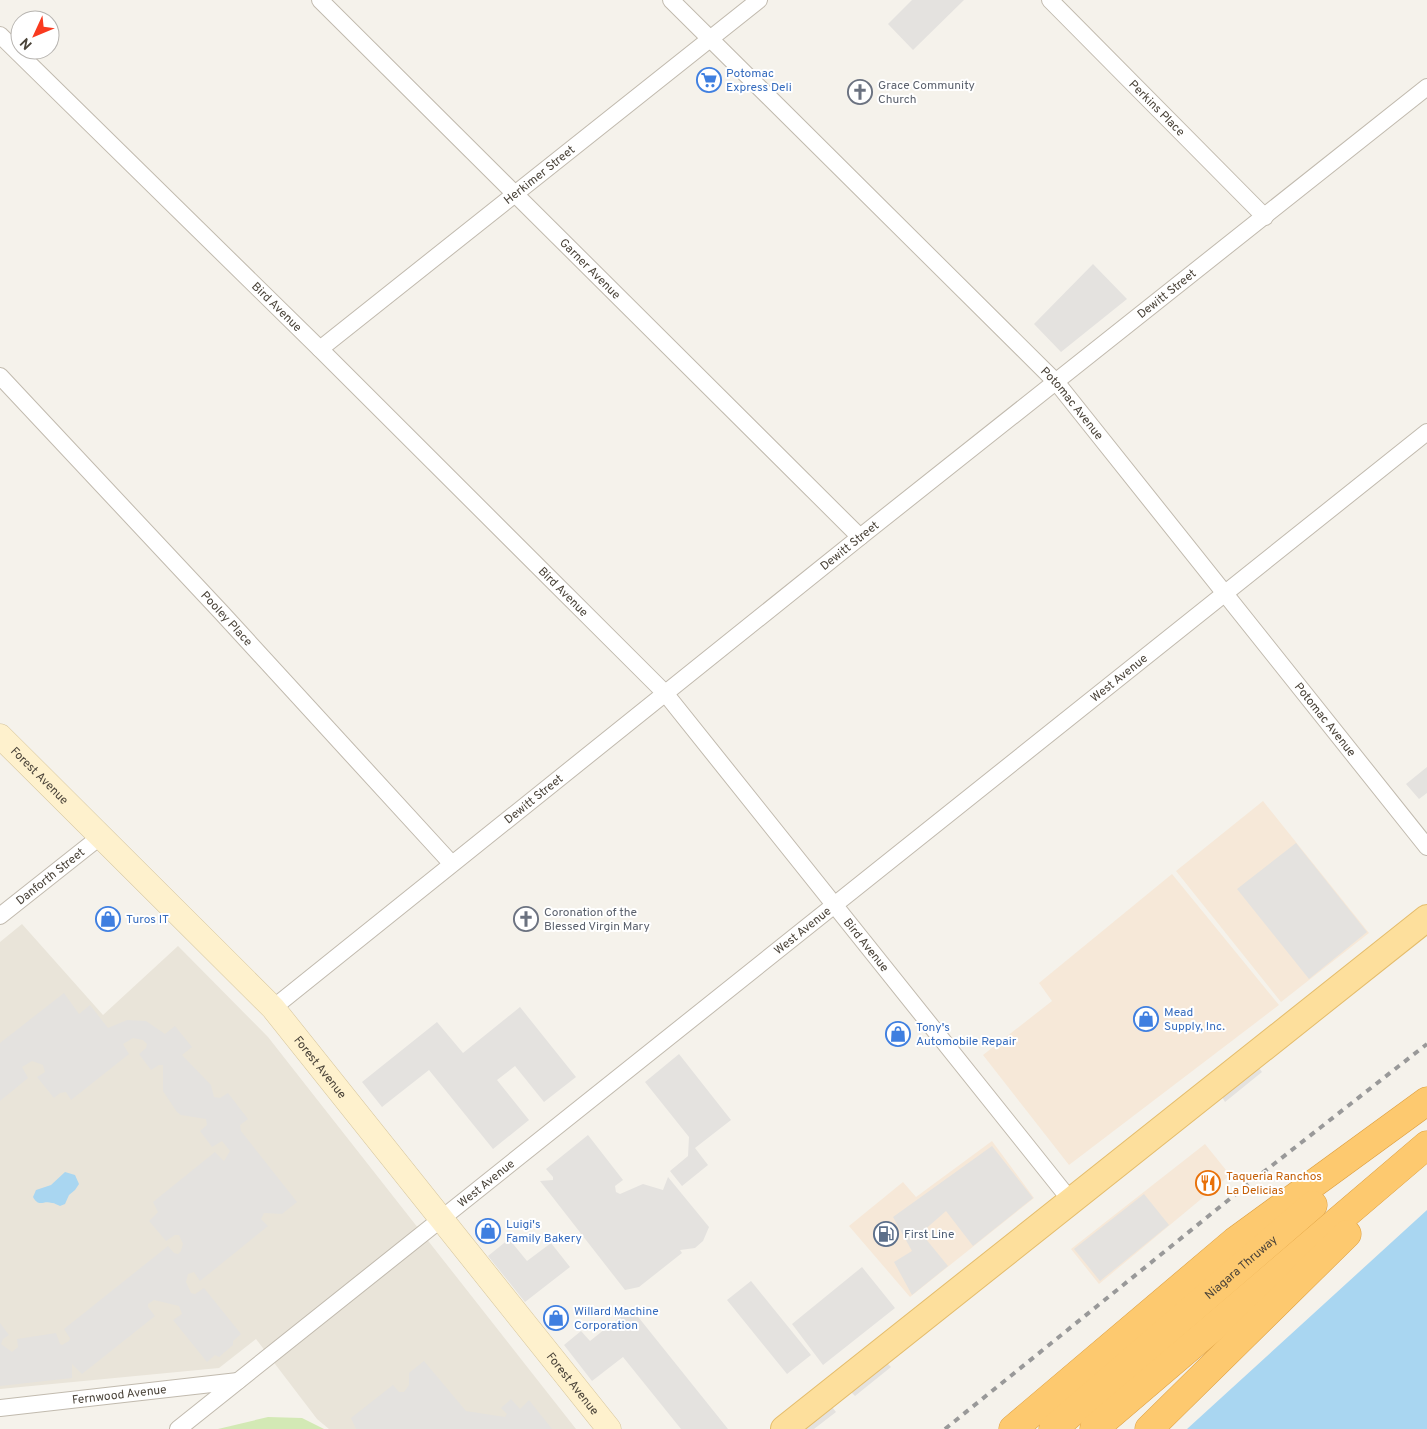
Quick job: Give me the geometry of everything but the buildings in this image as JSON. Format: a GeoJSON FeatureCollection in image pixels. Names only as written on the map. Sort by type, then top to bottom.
{"type":"FeatureCollection","features":[{"type":"Feature","properties":{"kind":"highway"},"geometry":{"type":"LineString","coordinates":[[1013,1429],[1235,1241],[1427,1100]]}},
{"type":"Feature","properties":{"kind":"highway","name":"Niagara Thruway"},"geometry":{"type":"LineString","coordinates":[[1053,1429],[1427,1105]]}},
{"type":"Feature","properties":{"kind":"highway"},"geometry":{"type":"LineString","coordinates":[[1094,1429],[1427,1145]]}},
{"type":"Feature","properties":{"kind":"highway"},"geometry":{"type":"LineString","coordinates":[[1149,1429],[1427,1156]]}},
{"type":"Feature","properties":{"kind":"main road"},"geometry":{"type":"LineString","coordinates":[[784,1429],[1427,918]]}},
{"type":"Feature","properties":{"kind":"street","name":"Garner Avenue"},"geometry":{"type":"LineString","coordinates":[[320,0],[860,537]]}},
{"type":"Feature","properties":{"kind":"street","name":"Potomac Avenue"},"geometry":{"type":"LineString","coordinates":[[672,0],[1057,383],[1226,592],[1427,847]]}},
{"type":"Feature","properties":{"kind":"street","name":"Herkimer Street"},"geometry":{"type":"LineString","coordinates":[[320,349],[759,0]]}},
{"type":"Feature","properties":{"kind":"street","name":"Perkins Place"},"geometry":{"type":"LineString","coordinates":[[1050,0],[1265,217]]}},
{"type":"Feature","properties":{"kind":"street","name":"Bird Avenue"},"geometry":{"type":"LineString","coordinates":[[0,35],[320,349],[665,693],[1071,1201]]}},
{"type":"Feature","properties":{"kind":"street","name":"Dewitt Street"},"geometry":{"type":"LineString","coordinates":[[273,1008],[451,863],[1427,88]]}},
{"type":"Feature","properties":{"kind":"street","name":"Pooley Place"},"geometry":{"type":"LineString","coordinates":[[0,376],[221,612],[451,863]]}},
{"type":"Feature","properties":{"kind":"street","name":"West Avenue"},"geometry":{"type":"LineString","coordinates":[[178,1429],[1427,432]]}},
{"type":"Feature","properties":{"kind":"street","name":"Forest Avenue"},"geometry":{"type":"LineString","coordinates":[[0,736],[273,1008],[608,1429]]}},
{"type":"Feature","properties":{"kind":"street","name":"Danforth Street"},"geometry":{"type":"LineString","coordinates":[[0,916],[101,836]]}},
{"type":"Feature","properties":{"kind":"street","name":"Fernwood Avenue"},"geometry":{"type":"LineString","coordinates":[[0,1408],[238,1381]]}},
{"type":"Feature","properties":{"kind":"shaded area"},"geometry":{"type":"Polygon","coordinates":[[[912,0],[964,0],[913,50],[888,24],[912,0]]]}},
{"type":"Feature","properties":{"kind":"shaded area"},"geometry":{"type":"Polygon","coordinates":[[[1093,264],[1127,299],[1061,352],[1034,324],[1093,264]]]}},
{"type":"Feature","properties":{"kind":"shaded area"},"geometry":{"type":"Polygon","coordinates":[[[1427,767],[1427,793],[1419,799],[1406,784],[1427,767]]]}},
{"type":"Feature","properties":{"kind":"shaded area"},"geometry":{"type":"Polygon","coordinates":[[[1263,801],[1369,933],[1281,1002],[1176,871],[1263,801]]]}},
{"type":"Feature","properties":{"kind":"shaded area"},"geometry":{"type":"Polygon","coordinates":[[[1296,843],[1367,932],[1309,979],[1237,889],[1296,843]]]}},
{"type":"Feature","properties":{"kind":"shaded area"},"geometry":{"type":"Polygon","coordinates":[[[1172,874],[1279,1005],[1069,1165],[983,1055],[1052,1001],[1039,983],[1172,874]]]}},
{"type":"Feature","properties":{"kind":"shaded area"},"geometry":{"type":"Polygon","coordinates":[[[22,924],[103,1015],[178,946],[268,1037],[576,1429],[329,1429],[317,1419],[256,1339],[219,1368],[0,1389],[0,942],[22,924]]]}},
{"type":"Feature","properties":{"kind":"shaded area"},"geometry":{"type":"Polygon","coordinates":[[[64,993],[79,1014],[90,1005],[108,1028],[127,1020],[146,1021],[165,1034],[175,1026],[192,1047],[182,1055],[211,1085],[214,1097],[220,1098],[228,1093],[248,1119],[240,1125],[241,1131],[297,1202],[282,1214],[264,1213],[261,1219],[268,1226],[200,1281],[194,1272],[188,1274],[186,1282],[191,1293],[195,1294],[204,1288],[241,1334],[233,1341],[233,1345],[219,1357],[215,1355],[207,1362],[173,1320],[182,1314],[179,1306],[154,1300],[148,1304],[148,1307],[155,1316],[82,1374],[72,1364],[72,1378],[0,1386],[0,1323],[9,1335],[3,1339],[1,1344],[12,1352],[18,1347],[17,1339],[56,1333],[60,1344],[62,1345],[69,1341],[70,1338],[64,1329],[168,1246],[174,1253],[178,1254],[181,1251],[183,1244],[179,1235],[175,1235],[166,1241],[149,1221],[158,1212],[153,1202],[215,1152],[224,1161],[230,1151],[222,1141],[212,1147],[200,1131],[207,1125],[206,1119],[181,1115],[177,1112],[163,1091],[163,1065],[159,1065],[151,1070],[139,1054],[146,1048],[147,1044],[143,1040],[133,1038],[123,1044],[129,1054],[71,1100],[66,1092],[60,1093],[54,1098],[37,1077],[45,1072],[43,1065],[32,1061],[22,1067],[28,1078],[0,1101],[0,1043],[64,993]]]}},
{"type":"Feature","properties":{"kind":"shaded area"},"geometry":{"type":"Polygon","coordinates":[[[520,1007],[576,1077],[544,1102],[515,1066],[497,1080],[529,1120],[493,1149],[429,1070],[382,1107],[362,1082],[437,1022],[463,1053],[520,1007]]]}},
{"type":"Feature","properties":{"kind":"shaded area"},"geometry":{"type":"Polygon","coordinates":[[[679,1054],[731,1120],[695,1148],[708,1165],[682,1186],[670,1171],[688,1156],[689,1137],[645,1082],[679,1054]]]}},
{"type":"Feature","properties":{"kind":"shaded area"},"geometry":{"type":"Polygon","coordinates":[[[1259,1068],[1262,1072],[1225,1102],[1222,1097],[1259,1068]]]}},
{"type":"Feature","properties":{"kind":"shaded area"},"geometry":{"type":"Polygon","coordinates":[[[588,1135],[623,1180],[615,1186],[616,1192],[620,1194],[643,1184],[663,1190],[668,1177],[709,1227],[703,1241],[695,1248],[680,1250],[682,1253],[639,1287],[625,1290],[540,1181],[553,1180],[553,1177],[546,1169],[588,1135]]]}},
{"type":"Feature","properties":{"kind":"shaded area"},"geometry":{"type":"Polygon","coordinates":[[[992,1141],[1034,1198],[910,1297],[849,1226],[903,1182],[916,1197],[992,1141]]]}},
{"type":"Feature","properties":{"kind":"shaded area"},"geometry":{"type":"Polygon","coordinates":[[[1205,1144],[1230,1175],[1099,1284],[1071,1249],[1205,1144]]]}},
{"type":"Feature","properties":{"kind":"shaded area"},"geometry":{"type":"Polygon","coordinates":[[[992,1146],[1033,1198],[973,1246],[946,1211],[921,1233],[948,1266],[912,1295],[894,1262],[912,1251],[893,1217],[992,1146]]]}},
{"type":"Feature","properties":{"kind":"shaded area"},"geometry":{"type":"Polygon","coordinates":[[[1144,1194],[1169,1225],[1100,1281],[1074,1249],[1144,1194]]]}},
{"type":"Feature","properties":{"kind":"shaded area"},"geometry":{"type":"Polygon","coordinates":[[[509,1239],[527,1261],[551,1243],[570,1267],[525,1302],[488,1256],[509,1239]]]}},
{"type":"Feature","properties":{"kind":"shaded area"},"geometry":{"type":"Polygon","coordinates":[[[862,1267],[895,1308],[823,1365],[792,1324],[862,1267]]]}},
{"type":"Feature","properties":{"kind":"shaded area"},"geometry":{"type":"Polygon","coordinates":[[[751,1281],[811,1355],[787,1374],[727,1300],[751,1281]]]}},
{"type":"Feature","properties":{"kind":"shaded area"},"geometry":{"type":"Polygon","coordinates":[[[631,1308],[728,1429],[681,1429],[623,1357],[592,1381],[564,1345],[581,1331],[590,1341],[631,1308]]]}},
{"type":"Feature","properties":{"kind":"shaded area"},"geometry":{"type":"Polygon","coordinates":[[[424,1361],[466,1411],[505,1417],[507,1414],[501,1408],[511,1399],[520,1409],[529,1400],[552,1429],[356,1429],[351,1418],[393,1385],[399,1392],[404,1392],[409,1385],[409,1373],[424,1361]]]}},
{"type":"Feature","properties":{"kind":"shaded area"},"geometry":{"type":"Polygon","coordinates":[[[887,1363],[891,1367],[855,1396],[851,1392],[887,1363]]]}},
{"type":"Feature","properties":{"kind":"shaded area"},"geometry":{"type":"Polygon","coordinates":[[[832,1407],[836,1412],[814,1429],[805,1429],[832,1407]]]}},
{"type":"Feature","properties":{"kind":"green space"},"geometry":{"type":"Polygon","coordinates":[[[268,1417],[302,1418],[324,1429],[218,1429],[268,1417]]]}},
{"type":"Feature","properties":{"kind":"water"},"geometry":{"type":"Polygon","coordinates":[[[65,1172],[75,1175],[79,1184],[69,1195],[65,1204],[60,1206],[49,1202],[39,1203],[35,1200],[33,1197],[36,1190],[51,1185],[65,1172]]]}},
{"type":"Feature","properties":{"kind":"water"},"geometry":{"type":"Polygon","coordinates":[[[1427,1210],[1427,1429],[1187,1429],[1427,1210]]]}},
{"type":"Feature","properties":{"kind":"railway"},"geometry":{"type":"LineString","coordinates":[[945,1429],[1242,1189],[1427,1044]]}},
{"type":"Feature","properties":{"kind":"place","name":"Potomac Express Deli"},"geometry":{"type":"Point","coordinates":[709,80]}},
{"type":"Feature","properties":{"kind":"place","name":"Grace Community Church"},"geometry":{"type":"Point","coordinates":[860,92]}},
{"type":"Feature","properties":{"kind":"place","name":"Turos IT"},"geometry":{"type":"Point","coordinates":[108,919]}},
{"type":"Feature","properties":{"kind":"place","name":"Coronation of the Blessed Virgin Mary"},"geometry":{"type":"Point","coordinates":[526,919]}},
{"type":"Feature","properties":{"kind":"place","name":"Mead Supply, Inc."},"geometry":{"type":"Point","coordinates":[1146,1019]}},
{"type":"Feature","properties":{"kind":"place","name":"Tony's Automobile Repair"},"geometry":{"type":"Point","coordinates":[898,1034]}},
{"type":"Feature","properties":{"kind":"place","name":"Taqueria Ranchos La Delicias"},"geometry":{"type":"Point","coordinates":[1208,1183]}},
{"type":"Feature","properties":{"kind":"place","name":"Luigi's Family Bakery"},"geometry":{"type":"Point","coordinates":[488,1231]}},
{"type":"Feature","properties":{"kind":"place","name":"First Line"},"geometry":{"type":"Point","coordinates":[886,1234]}},
{"type":"Feature","properties":{"kind":"place","name":"Willard Machine Corporation"},"geometry":{"type":"Point","coordinates":[556,1318]}}]}
